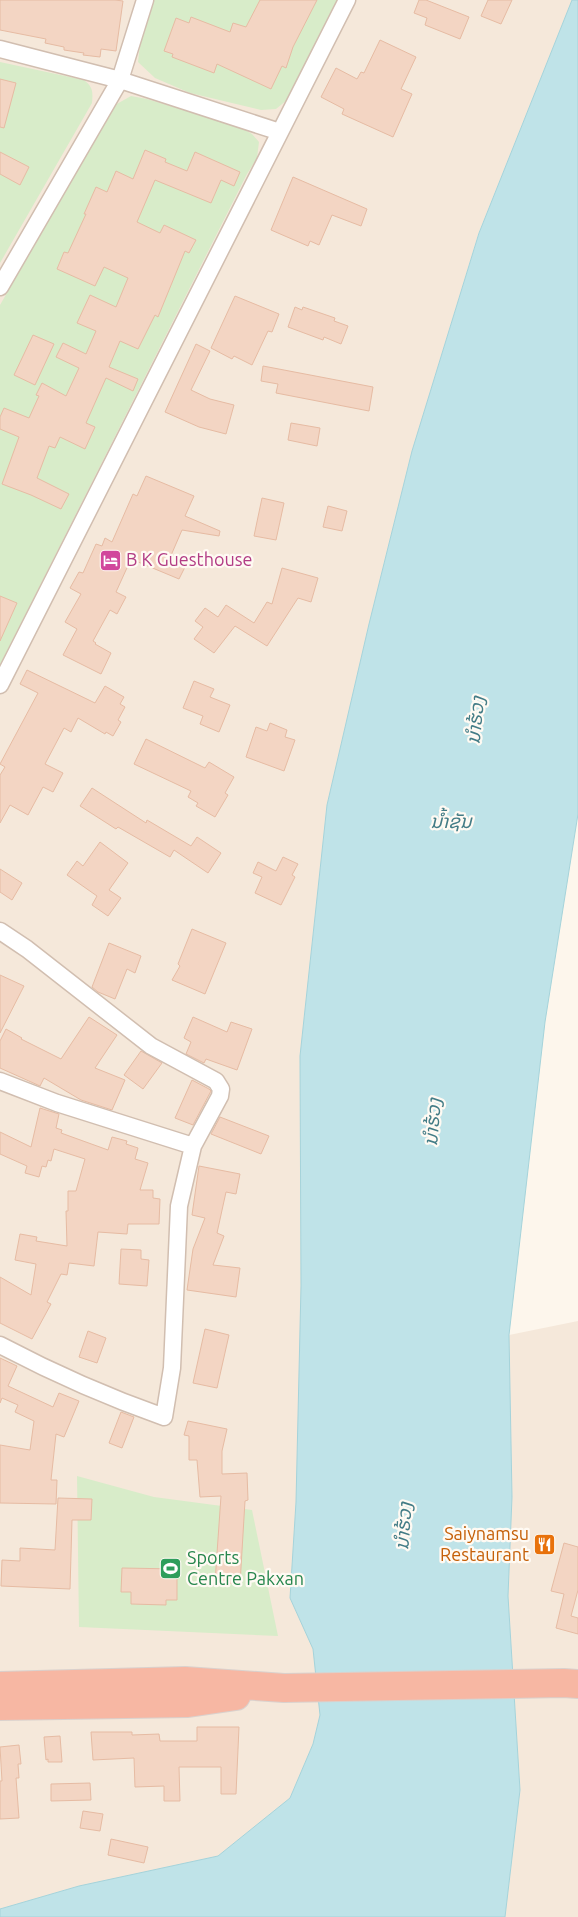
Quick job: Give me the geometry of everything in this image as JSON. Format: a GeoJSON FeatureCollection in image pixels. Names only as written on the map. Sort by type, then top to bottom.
{"type":"FeatureCollection","features":[{"type":"Feature","properties":{"kind":"highway"},"geometry":{"type":"LineString","coordinates":[[0,1686],[185,1681],[284,1688],[573,1682]]}},
{"type":"Feature","properties":{"kind":"highway"},"geometry":{"type":"LineString","coordinates":[[0,1706],[188,1703],[284,1688]]}},
{"type":"Feature","properties":{"kind":"street"},"geometry":{"type":"LineString","coordinates":[[0,287],[120,80],[145,0]]}},
{"type":"Feature","properties":{"kind":"street"},"geometry":{"type":"LineString","coordinates":[[0,685],[348,0]]}},
{"type":"Feature","properties":{"kind":"street"},"geometry":{"type":"LineString","coordinates":[[0,49],[120,80],[280,132]]}},
{"type":"Feature","properties":{"kind":"street"},"geometry":{"type":"LineString","coordinates":[[0,931],[27,949],[151,1046],[216,1081],[221,1089],[220,1096],[193,1146],[179,1206],[172,1368],[164,1417],[107,1396],[44,1368],[0,1345]]}},
{"type":"Feature","properties":{"kind":"street"},"geometry":{"type":"LineString","coordinates":[[0,1081],[57,1103],[193,1146]]}},
{"type":"Feature","properties":{"kind":"shaded area"},"geometry":{"type":"Polygon","coordinates":[[[0,0],[572,0],[479,232],[412,451],[327,805],[300,1056],[301,1286],[296,1502],[290,1597],[313,1649],[320,1715],[313,1744],[290,1798],[218,1856],[79,1886],[0,1909],[0,0]]]}},
{"type":"Feature","properties":{"kind":"shaded area"},"geometry":{"type":"Polygon","coordinates":[[[578,1321],[578,1917],[505,1917],[520,1790],[508,1596],[512,1497],[509,1335],[578,1321]]]}},
{"type":"Feature","properties":{"kind":"green space"},"geometry":{"type":"Polygon","coordinates":[[[154,0],[338,0],[287,100],[276,109],[261,110],[190,93],[155,78],[138,62],[140,44],[154,0]]]}},
{"type":"Feature","properties":{"kind":"green space"},"geometry":{"type":"Polygon","coordinates":[[[0,62],[84,80],[91,87],[92,103],[0,263],[0,62]]]}},
{"type":"Feature","properties":{"kind":"green space"},"geometry":{"type":"Polygon","coordinates":[[[131,96],[240,127],[252,134],[259,142],[257,158],[247,174],[0,665],[0,305],[115,105],[131,96]]]}},
{"type":"Feature","properties":{"kind":"green space","name":"Sports Centre Pakxan"},"geometry":{"type":"Polygon","coordinates":[[[77,1476],[154,1497],[252,1510],[278,1636],[79,1627],[77,1476]]]}},
{"type":"Feature","properties":{"kind":"water","name":"ນ້ຳຊັນ"},"geometry":{"type":"Polygon","coordinates":[[[572,0],[578,0],[578,814],[545,1022],[509,1335],[512,1497],[508,1596],[520,1790],[505,1917],[0,1917],[0,1909],[79,1886],[218,1856],[290,1798],[313,1744],[320,1715],[313,1649],[290,1598],[296,1502],[301,1286],[300,1056],[327,805],[412,451],[479,233],[572,0]]]}},
{"type":"Feature","properties":{"kind":"building"},"geometry":{"type":"Polygon","coordinates":[[[0,0],[123,1],[116,51],[101,49],[100,57],[83,55],[84,53],[64,50],[64,47],[45,43],[46,39],[0,30],[0,0]]]}},
{"type":"Feature","properties":{"kind":"building"},"geometry":{"type":"Polygon","coordinates":[[[260,0],[317,0],[293,47],[286,68],[282,66],[271,89],[217,64],[214,73],[172,57],[173,54],[164,51],[176,18],[189,23],[191,17],[230,32],[233,23],[246,27],[260,0]]]}},
{"type":"Feature","properties":{"kind":"building"},"geometry":{"type":"Polygon","coordinates":[[[419,0],[426,0],[469,17],[460,39],[425,25],[427,18],[414,13],[419,0]]]}},
{"type":"Feature","properties":{"kind":"building"},"geometry":{"type":"Polygon","coordinates":[[[488,0],[512,0],[501,24],[481,16],[488,0]]]}},
{"type":"Feature","properties":{"kind":"building"},"geometry":{"type":"Polygon","coordinates":[[[380,40],[416,57],[401,89],[412,94],[393,137],[342,114],[344,109],[321,97],[336,68],[357,79],[361,72],[364,73],[380,40]]]}},
{"type":"Feature","properties":{"kind":"building"},"geometry":{"type":"Polygon","coordinates":[[[0,79],[16,83],[4,128],[0,127],[0,79]]]}},
{"type":"Feature","properties":{"kind":"building"},"geometry":{"type":"Polygon","coordinates":[[[145,150],[166,159],[165,162],[187,171],[195,152],[240,172],[234,186],[221,180],[211,203],[155,180],[137,222],[160,233],[164,225],[196,240],[189,253],[185,251],[158,317],[155,315],[138,349],[120,341],[109,367],[138,379],[133,391],[106,378],[86,423],[95,427],[85,449],[60,437],[55,448],[49,446],[37,478],[69,494],[61,509],[2,484],[19,437],[0,429],[0,417],[4,408],[29,418],[39,396],[36,395],[42,383],[66,396],[79,368],[56,357],[63,343],[86,354],[96,331],[77,323],[90,295],[116,307],[128,278],[104,267],[95,286],[57,269],[64,252],[68,253],[96,187],[107,192],[116,171],[133,179],[145,150]]]}},
{"type":"Feature","properties":{"kind":"building"},"geometry":{"type":"Polygon","coordinates":[[[0,152],[29,167],[20,185],[0,174],[0,152]]]}},
{"type":"Feature","properties":{"kind":"building"},"geometry":{"type":"Polygon","coordinates":[[[293,177],[367,209],[361,226],[332,215],[319,245],[310,241],[308,246],[271,230],[293,177]]]}},
{"type":"Feature","properties":{"kind":"building"},"geometry":{"type":"Polygon","coordinates":[[[235,296],[279,314],[272,332],[268,331],[252,365],[234,356],[232,359],[211,348],[235,296]]]}},
{"type":"Feature","properties":{"kind":"building"},"geometry":{"type":"Polygon","coordinates":[[[295,307],[302,310],[303,307],[335,318],[334,321],[348,326],[341,344],[324,337],[323,340],[288,327],[295,307]]]}},
{"type":"Feature","properties":{"kind":"building"},"geometry":{"type":"Polygon","coordinates":[[[33,335],[54,344],[35,385],[14,375],[33,335]]]}},
{"type":"Feature","properties":{"kind":"building"},"geometry":{"type":"Polygon","coordinates":[[[196,344],[210,351],[191,390],[210,399],[234,405],[226,434],[199,427],[165,412],[196,344]]]}},
{"type":"Feature","properties":{"kind":"building"},"geometry":{"type":"Polygon","coordinates":[[[263,366],[373,387],[369,411],[276,393],[278,384],[261,381],[263,366]]]}},
{"type":"Feature","properties":{"kind":"building"},"geometry":{"type":"Polygon","coordinates":[[[291,423],[320,428],[317,446],[288,440],[291,423]]]}},
{"type":"Feature","properties":{"kind":"building"},"geometry":{"type":"Polygon","coordinates":[[[146,476],[194,496],[185,516],[220,531],[219,536],[182,530],[169,560],[185,567],[179,579],[131,559],[116,592],[126,597],[117,614],[110,610],[93,641],[111,653],[101,674],[63,655],[77,629],[65,622],[81,594],[70,588],[79,572],[83,573],[96,544],[102,546],[105,538],[112,542],[133,494],[137,496],[146,476]]]}},
{"type":"Feature","properties":{"kind":"building"},"geometry":{"type":"Polygon","coordinates":[[[262,498],[284,503],[276,540],[254,536],[262,498]]]}},
{"type":"Feature","properties":{"kind":"building"},"geometry":{"type":"Polygon","coordinates":[[[328,506],[347,511],[342,531],[323,527],[328,506]]]}},
{"type":"Feature","properties":{"kind":"building"},"geometry":{"type":"Polygon","coordinates":[[[282,568],[318,578],[311,602],[298,598],[267,646],[235,626],[214,653],[194,639],[203,627],[195,621],[205,608],[218,617],[226,605],[254,623],[267,602],[272,604],[282,568]]]}},
{"type":"Feature","properties":{"kind":"building"},"geometry":{"type":"Polygon","coordinates":[[[0,596],[17,603],[0,641],[0,596]]]}},
{"type":"Feature","properties":{"kind":"building"},"geometry":{"type":"Polygon","coordinates":[[[27,670],[95,703],[105,686],[124,697],[120,704],[125,707],[118,720],[121,722],[113,736],[106,732],[105,734],[78,718],[71,732],[64,728],[45,764],[63,773],[53,792],[43,787],[28,815],[10,805],[0,823],[0,775],[5,767],[0,764],[38,693],[20,684],[27,670]]]}},
{"type":"Feature","properties":{"kind":"building"},"geometry":{"type":"Polygon","coordinates":[[[194,681],[214,689],[210,697],[230,705],[219,732],[200,724],[203,716],[183,708],[194,681]]]}},
{"type":"Feature","properties":{"kind":"building"},"geometry":{"type":"Polygon","coordinates":[[[270,723],[287,730],[285,737],[295,740],[284,771],[246,757],[256,727],[267,731],[270,723]]]}},
{"type":"Feature","properties":{"kind":"building"},"geometry":{"type":"Polygon","coordinates":[[[146,739],[205,768],[209,762],[234,777],[225,793],[228,795],[215,817],[196,806],[198,803],[188,797],[191,791],[134,764],[146,739]]]}},
{"type":"Feature","properties":{"kind":"building"},"geometry":{"type":"Polygon","coordinates":[[[92,788],[146,823],[147,820],[191,846],[197,837],[221,853],[208,873],[174,850],[170,857],[118,827],[116,829],[80,806],[92,788]]]}},
{"type":"Feature","properties":{"kind":"building"},"geometry":{"type":"Polygon","coordinates":[[[100,842],[128,863],[109,890],[121,898],[108,916],[92,905],[97,896],[67,875],[77,861],[83,866],[100,842]]]}},
{"type":"Feature","properties":{"kind":"building"},"geometry":{"type":"Polygon","coordinates":[[[283,857],[298,864],[292,875],[295,877],[281,905],[255,893],[262,877],[253,873],[258,862],[276,871],[283,857]]]}},
{"type":"Feature","properties":{"kind":"building"},"geometry":{"type":"Polygon","coordinates":[[[0,869],[22,883],[12,900],[0,892],[0,869]]]}},
{"type":"Feature","properties":{"kind":"building"},"geometry":{"type":"Polygon","coordinates":[[[192,929],[226,943],[205,994],[172,980],[180,966],[178,964],[192,929]]]}},
{"type":"Feature","properties":{"kind":"building"},"geometry":{"type":"Polygon","coordinates":[[[109,943],[141,956],[135,973],[127,969],[115,999],[98,992],[92,987],[109,943]]]}},
{"type":"Feature","properties":{"kind":"building"},"geometry":{"type":"Polygon","coordinates":[[[0,975],[24,986],[0,1033],[0,975]]]}},
{"type":"Feature","properties":{"kind":"building"},"geometry":{"type":"Polygon","coordinates":[[[89,1017],[117,1035],[95,1068],[125,1080],[112,1110],[81,1100],[44,1078],[40,1086],[0,1068],[0,1041],[6,1029],[21,1039],[61,1059],[89,1017]]]}},
{"type":"Feature","properties":{"kind":"building"},"geometry":{"type":"Polygon","coordinates":[[[193,1017],[227,1032],[231,1022],[252,1029],[237,1070],[206,1059],[204,1063],[186,1054],[191,1042],[184,1038],[193,1017]]]}},
{"type":"Feature","properties":{"kind":"building"},"geometry":{"type":"Polygon","coordinates":[[[141,1051],[162,1063],[143,1089],[124,1075],[141,1051]]]}},
{"type":"Feature","properties":{"kind":"building"},"geometry":{"type":"Polygon","coordinates":[[[192,1080],[211,1091],[193,1125],[175,1118],[192,1080]]]}},
{"type":"Feature","properties":{"kind":"building"},"geometry":{"type":"Polygon","coordinates":[[[40,1108],[59,1114],[56,1128],[62,1130],[61,1133],[108,1150],[112,1137],[127,1141],[126,1144],[138,1148],[135,1159],[148,1163],[140,1190],[153,1190],[153,1198],[160,1199],[159,1224],[128,1224],[127,1234],[98,1232],[94,1266],[69,1263],[67,1275],[61,1274],[47,1302],[51,1304],[32,1339],[0,1323],[0,1277],[31,1295],[36,1264],[15,1260],[20,1234],[37,1237],[36,1241],[67,1246],[66,1211],[68,1211],[68,1191],[76,1191],[85,1159],[54,1149],[51,1161],[48,1160],[46,1167],[42,1166],[39,1177],[25,1173],[27,1166],[0,1154],[0,1132],[31,1147],[40,1108]]]}},
{"type":"Feature","properties":{"kind":"building"},"geometry":{"type":"Polygon","coordinates":[[[220,1117],[269,1136],[261,1154],[211,1134],[220,1117]]]}},
{"type":"Feature","properties":{"kind":"building"},"geometry":{"type":"Polygon","coordinates":[[[199,1166],[240,1174],[236,1194],[226,1192],[217,1233],[224,1236],[213,1265],[240,1268],[236,1297],[187,1290],[193,1249],[205,1218],[192,1215],[199,1166]]]}},
{"type":"Feature","properties":{"kind":"building"},"geometry":{"type":"Polygon","coordinates":[[[121,1249],[141,1250],[141,1259],[149,1260],[147,1286],[119,1284],[121,1249]]]}},
{"type":"Feature","properties":{"kind":"building"},"geometry":{"type":"Polygon","coordinates":[[[205,1329],[229,1335],[217,1388],[193,1383],[205,1329]]]}},
{"type":"Feature","properties":{"kind":"building"},"geometry":{"type":"Polygon","coordinates":[[[88,1331],[106,1338],[97,1363],[79,1357],[88,1331]]]}},
{"type":"Feature","properties":{"kind":"building"},"geometry":{"type":"Polygon","coordinates":[[[0,1358],[17,1366],[8,1386],[53,1407],[59,1393],[79,1401],[64,1437],[56,1434],[51,1480],[57,1480],[56,1504],[0,1503],[0,1445],[30,1450],[34,1421],[15,1412],[18,1405],[2,1398],[0,1403],[0,1358]]]}},
{"type":"Feature","properties":{"kind":"building"},"geometry":{"type":"Polygon","coordinates":[[[121,1412],[134,1417],[122,1448],[109,1443],[121,1412]]]}},
{"type":"Feature","properties":{"kind":"building"},"geometry":{"type":"Polygon","coordinates":[[[188,1421],[227,1429],[222,1451],[222,1474],[247,1473],[248,1500],[245,1501],[240,1584],[215,1582],[221,1496],[200,1497],[197,1460],[189,1460],[189,1436],[184,1435],[188,1421]]]}},
{"type":"Feature","properties":{"kind":"building"},"geometry":{"type":"Polygon","coordinates":[[[58,1498],[92,1499],[91,1520],[72,1520],[70,1589],[1,1586],[2,1560],[20,1561],[20,1548],[55,1550],[58,1498]]]}},
{"type":"Feature","properties":{"kind":"building"},"geometry":{"type":"Polygon","coordinates":[[[564,1543],[578,1547],[578,1590],[571,1616],[578,1618],[578,1634],[556,1628],[564,1594],[551,1591],[564,1543]]]}},
{"type":"Feature","properties":{"kind":"building"},"geometry":{"type":"Polygon","coordinates":[[[122,1568],[177,1569],[177,1600],[166,1600],[166,1605],[131,1604],[131,1592],[121,1592],[122,1568]]]}},
{"type":"Feature","properties":{"kind":"building"},"geometry":{"type":"Polygon","coordinates":[[[197,1727],[239,1727],[236,1794],[221,1794],[221,1767],[179,1767],[180,1801],[164,1801],[164,1786],[135,1787],[134,1758],[93,1760],[91,1732],[132,1732],[132,1735],[159,1734],[160,1741],[197,1741],[197,1727]]]}},
{"type":"Feature","properties":{"kind":"building"},"geometry":{"type":"Polygon","coordinates":[[[60,1736],[62,1762],[48,1762],[48,1759],[46,1760],[44,1737],[60,1736]]]}},
{"type":"Feature","properties":{"kind":"building"},"geometry":{"type":"Polygon","coordinates":[[[19,1745],[21,1764],[18,1764],[19,1778],[16,1778],[19,1818],[0,1819],[0,1781],[2,1781],[0,1747],[19,1745]]]}},
{"type":"Feature","properties":{"kind":"building"},"geometry":{"type":"Polygon","coordinates":[[[90,1783],[91,1800],[51,1801],[51,1784],[90,1783]]]}},
{"type":"Feature","properties":{"kind":"building"},"geometry":{"type":"Polygon","coordinates":[[[83,1811],[103,1814],[100,1831],[80,1828],[83,1811]]]}},
{"type":"Feature","properties":{"kind":"building"},"geometry":{"type":"Polygon","coordinates":[[[111,1839],[148,1847],[144,1863],[108,1855],[111,1839]]]}},
{"type":"Feature","properties":{"kind":"place","name":"B K Guesthouse"},"geometry":{"type":"Point","coordinates":[110,560]}},
{"type":"Feature","properties":{"kind":"place","name":"Saiynamsu Restaurant"},"geometry":{"type":"Point","coordinates":[545,1544]}},
{"type":"Feature","properties":{"kind":"place","name":"Sports Centre Pakxan"},"geometry":{"type":"Point","coordinates":[171,1568]}},
{"type":"Feature","properties":{"kind":"water label","name":"ນຳ້ຮວງ"},"geometry":{"type":"Point","coordinates":[475,720]}},
{"type":"Feature","properties":{"kind":"water label","name":"ນຳ້ຮວງ"},"geometry":{"type":"Point","coordinates":[432,1122]}},
{"type":"Feature","properties":{"kind":"water label","name":"ນຳ້ຮວງ"},"geometry":{"type":"Point","coordinates":[403,1526]}}]}
